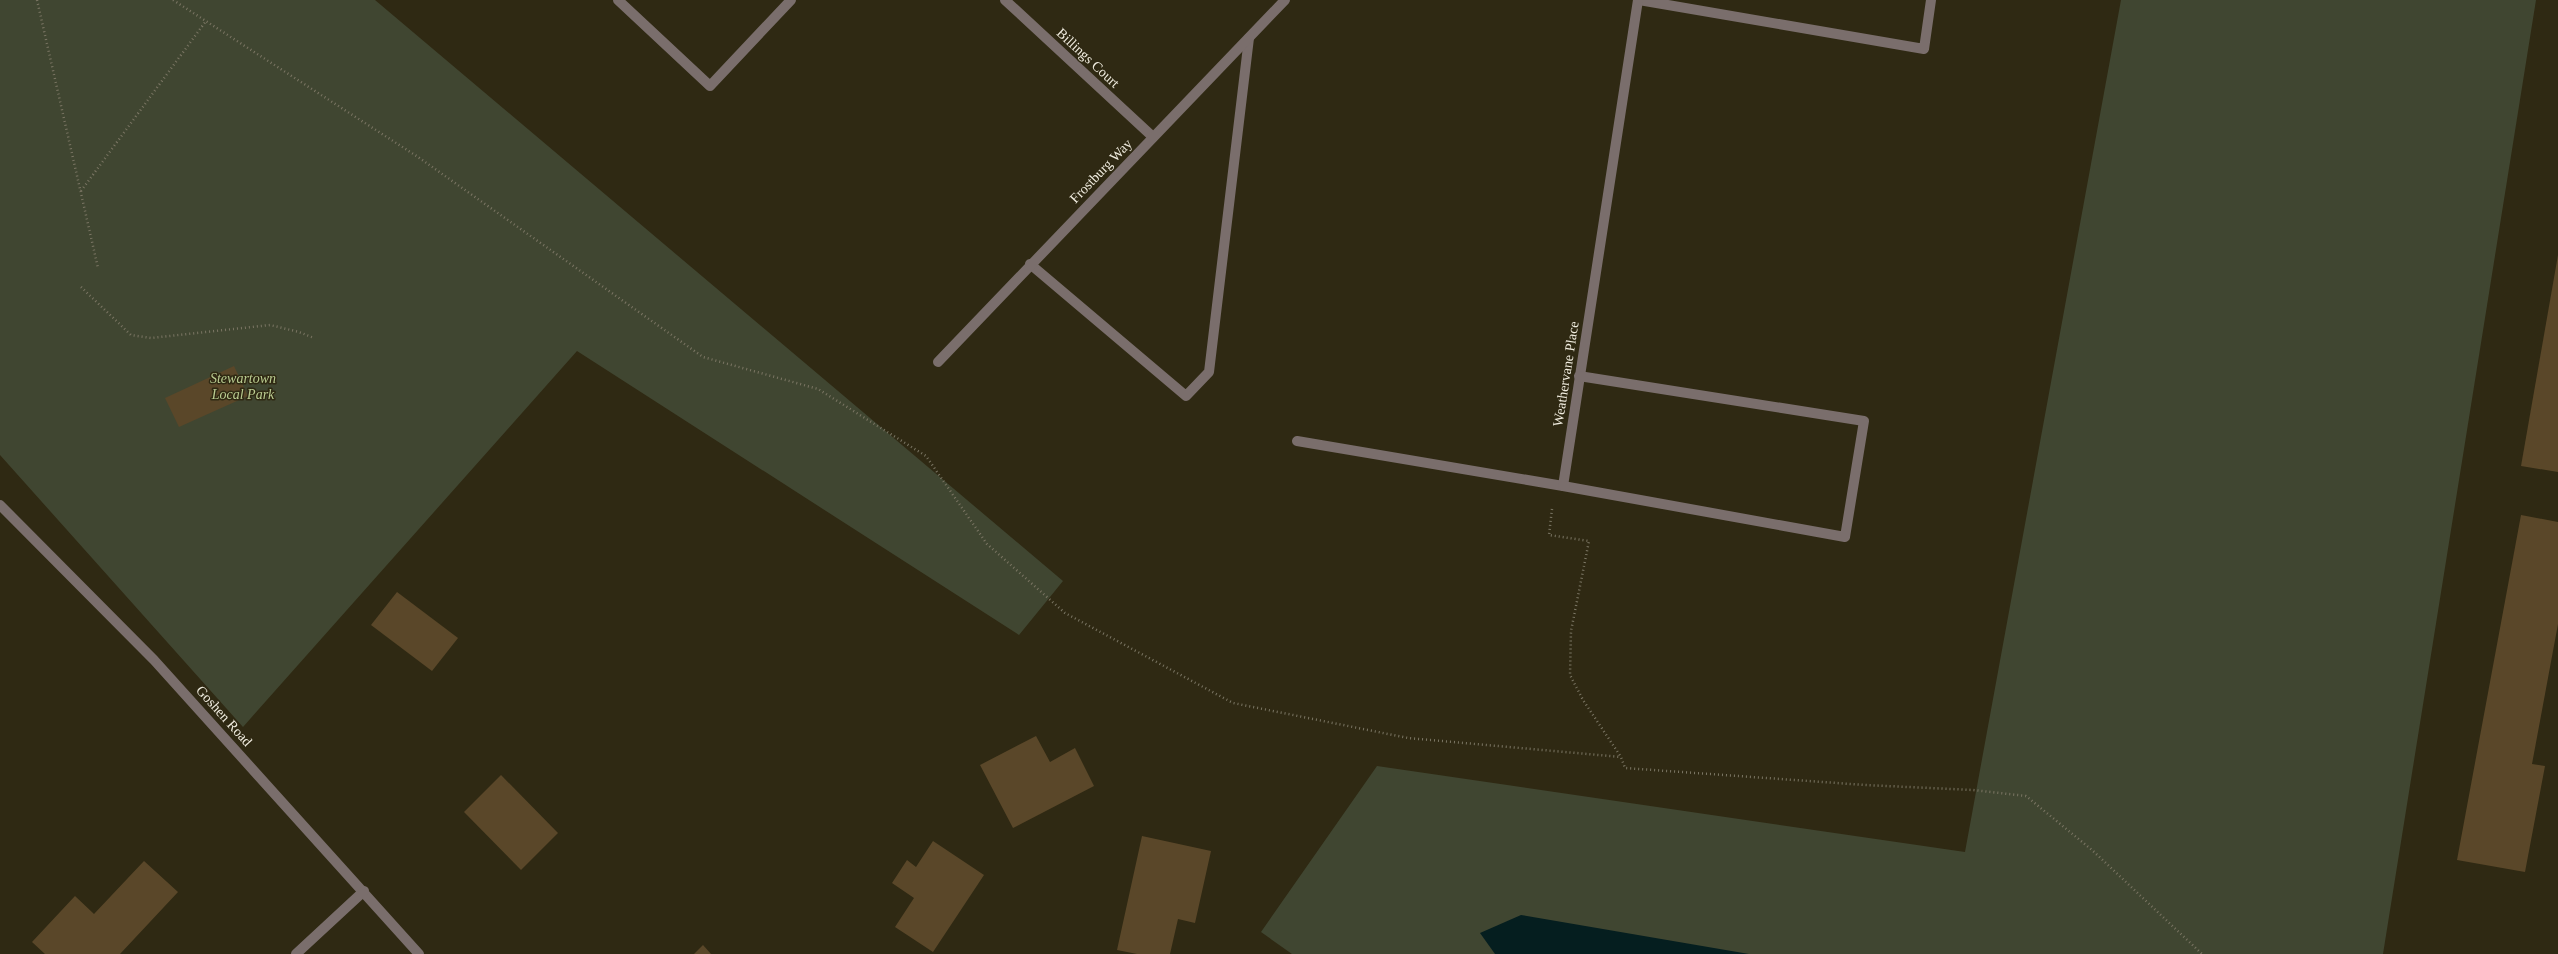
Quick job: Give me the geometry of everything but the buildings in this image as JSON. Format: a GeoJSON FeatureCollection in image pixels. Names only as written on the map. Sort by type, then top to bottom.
{"type":"FeatureCollection","features":[{"type":"Feature","properties":{"kind":"street"},"geometry":{"type":"LineString","coordinates":[[618,0],[710,86],[791,0]]}},
{"type":"Feature","properties":{"kind":"street","name":"Billings Court"},"geometry":{"type":"LineString","coordinates":[[1005,0],[1153,137]]}},
{"type":"Feature","properties":{"kind":"street","name":"Frostburg Way"},"geometry":{"type":"LineString","coordinates":[[938,362],[1030,264],[1284,0]]}},
{"type":"Feature","properties":{"kind":"street"},"geometry":{"type":"LineString","coordinates":[[1639,0],[1924,49],[1931,0]]}},
{"type":"Feature","properties":{"kind":"street","name":"Weathervane Place"},"geometry":{"type":"LineString","coordinates":[[1558,485],[1580,376],[1639,0]]}},
{"type":"Feature","properties":{"kind":"street"},"geometry":{"type":"LineString","coordinates":[[1030,264],[1186,396],[1210,372],[1249,38]]}},
{"type":"Feature","properties":{"kind":"street"},"geometry":{"type":"LineString","coordinates":[[1297,441],[1558,485],[1845,537],[1864,420],[1580,376]]}},
{"type":"Feature","properties":{"kind":"street","name":"Goshen Road"},"geometry":{"type":"LineString","coordinates":[[0,505],[154,660],[364,891],[419,954]]}},
{"type":"Feature","properties":{"kind":"street"},"geometry":{"type":"LineString","coordinates":[[296,954],[364,891]]}},
{"type":"Feature","properties":{"kind":"path"},"geometry":{"type":"LineString","coordinates":[[37,0],[98,268]]}},
{"type":"Feature","properties":{"kind":"path"},"geometry":{"type":"LineString","coordinates":[[173,0],[418,157],[703,357],[818,389],[926,456],[987,544],[1066,613],[1233,703],[1408,738],[1621,757]]}},
{"type":"Feature","properties":{"kind":"path"},"geometry":{"type":"LineString","coordinates":[[81,192],[206,21]]}},
{"type":"Feature","properties":{"kind":"path"},"geometry":{"type":"LineString","coordinates":[[81,287],[132,335],[150,338],[270,325],[299,332],[314,338]]}},
{"type":"Feature","properties":{"kind":"path"},"geometry":{"type":"LineString","coordinates":[[1558,485],[1549,535],[1589,541],[1571,631],[1570,675],[1583,700],[1621,757],[1625,768],[1865,785],[1973,790],[2026,796],[2092,850],[2202,954]]}},
{"type":"Feature","properties":{"kind":"green space","name":"Stewartown Local Park"},"geometry":{"type":"Polygon","coordinates":[[[0,0],[375,0],[1063,581],[1019,635],[577,351],[243,727],[0,455],[0,0]]]}},
{"type":"Feature","properties":{"kind":"green space"},"geometry":{"type":"Polygon","coordinates":[[[2121,0],[2536,0],[2383,954],[1292,954],[1261,932],[1377,766],[1965,852],[2121,0]]]}},
{"type":"Feature","properties":{"kind":"water"},"geometry":{"type":"Polygon","coordinates":[[[1521,915],[1749,954],[1495,954],[1480,933],[1521,915]]]}}]}
